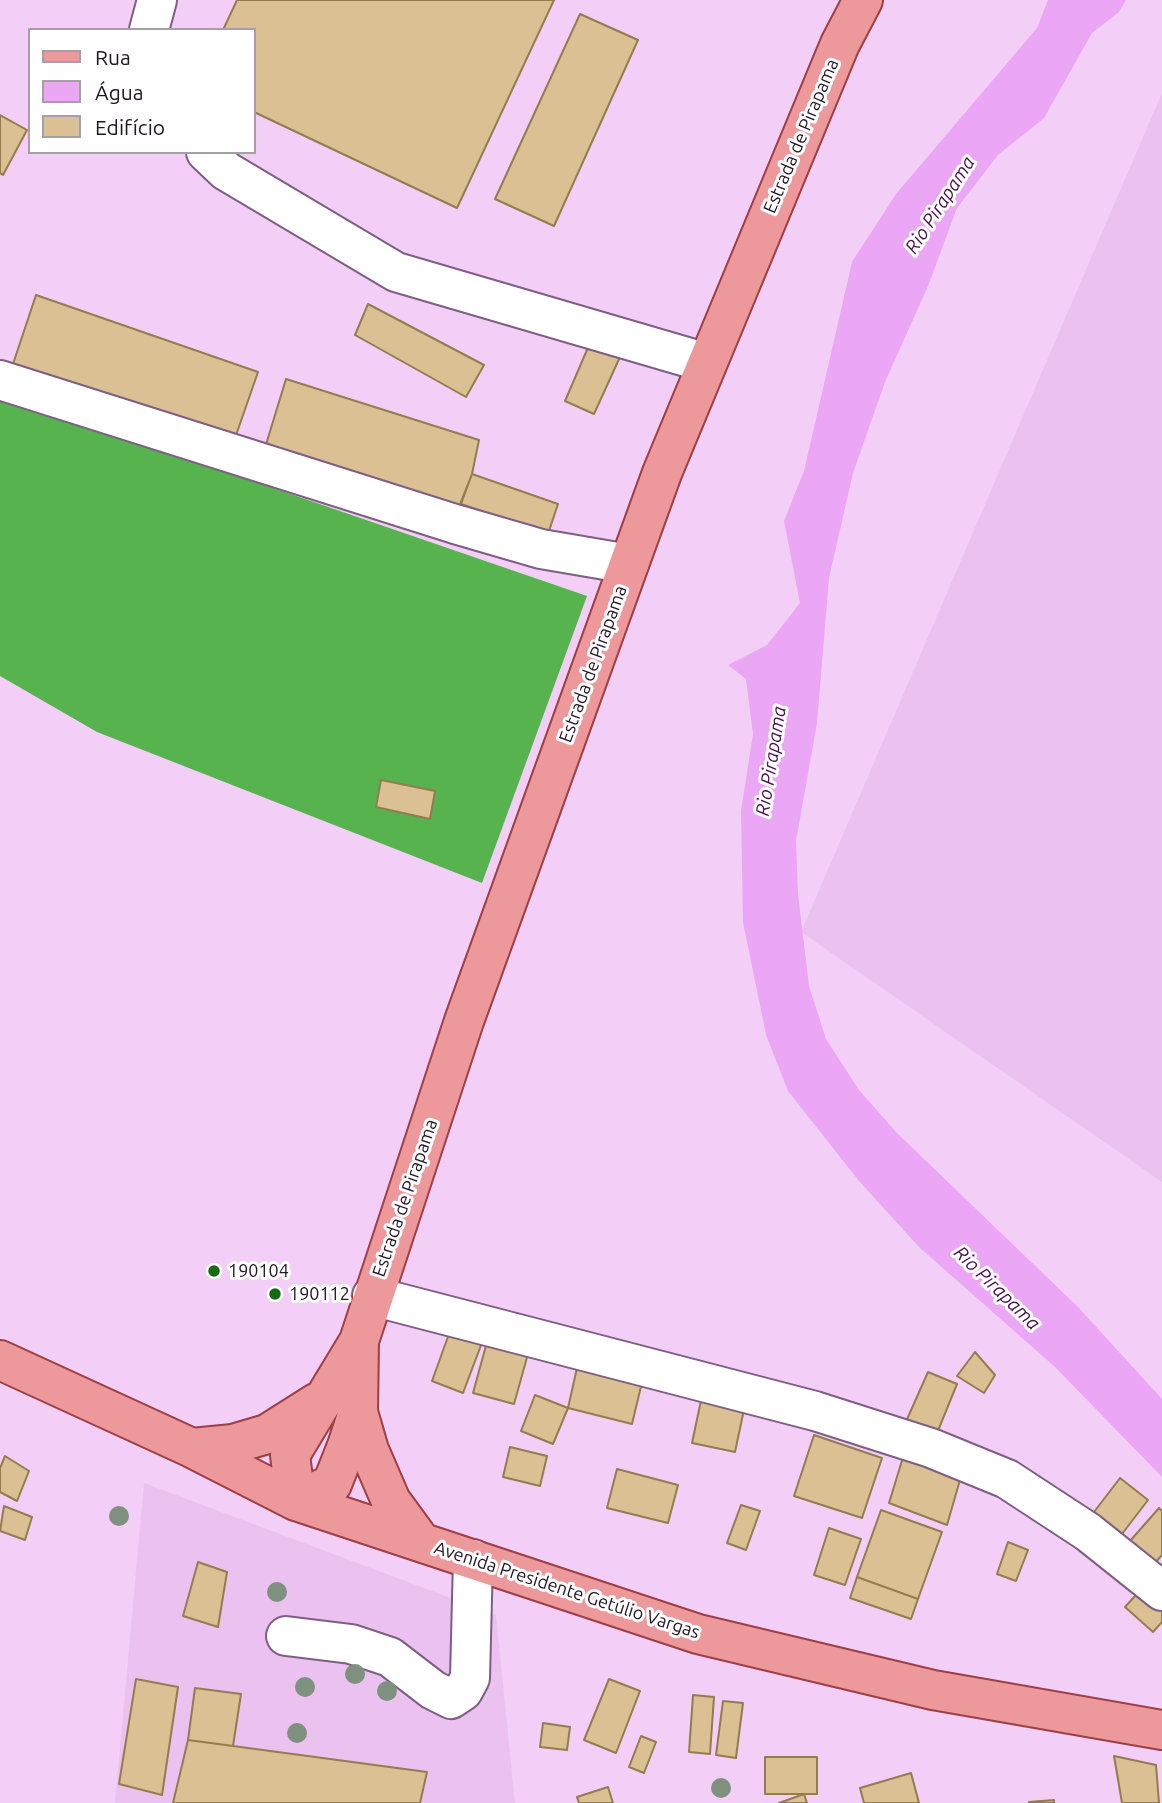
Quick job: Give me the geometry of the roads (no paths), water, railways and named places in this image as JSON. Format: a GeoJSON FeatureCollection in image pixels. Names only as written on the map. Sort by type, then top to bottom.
{"type":"FeatureCollection","features":[{"type":"Feature","properties":{"kind":"main road","name":"Estrada de Pirapama"},"geometry":{"type":"LineString","coordinates":[[359,1341],[320,1400],[290,1455],[296,1501],[332,1484],[358,1412],[359,1341],[464,1021],[629,564],[707,363],[840,44],[863,0]]}},
{"type":"Feature","properties":{"kind":"main road","name":"Avenida Presidente Getúlio Vargas"},"geometry":{"type":"LineString","coordinates":[[0,1360],[192,1448],[296,1501],[698,1634],[933,1690],[1162,1730]]}},
{"type":"Feature","properties":{"kind":"main road"},"geometry":{"type":"LineString","coordinates":[[192,1448],[233,1444],[267,1434],[320,1400]]}},
{"type":"Feature","properties":{"kind":"main road"},"geometry":{"type":"LineString","coordinates":[[358,1412],[369,1450],[391,1502],[421,1542]]}},
{"type":"Feature","properties":{"kind":"street"},"geometry":{"type":"LineString","coordinates":[[150,28],[157,0]]}},
{"type":"Feature","properties":{"kind":"street"},"geometry":{"type":"LineString","coordinates":[[208,154],[226,171],[396,272],[707,363]]}},
{"type":"Feature","properties":{"kind":"street"},"geometry":{"type":"LineString","coordinates":[[0,380],[455,524],[541,549],[629,564]]}},
{"type":"Feature","properties":{"kind":"street"},"geometry":{"type":"LineString","coordinates":[[372,1296],[815,1411],[931,1448],[1007,1479],[1088,1532],[1162,1591]]}},
{"type":"Feature","properties":{"kind":"street"},"geometry":{"type":"LineString","coordinates":[[286,1636],[351,1644],[390,1657],[433,1690],[451,1699],[463,1691],[470,1678],[473,1559]]}},
{"type":"Feature","properties":{"kind":"water","name":"Rio Pirapama"},"geometry":{"type":"Polygon","coordinates":[[[1048,0],[1126,0],[1119,12],[1092,33],[1044,118],[998,155],[957,208],[928,286],[885,382],[853,473],[829,578],[817,723],[796,841],[798,894],[809,986],[826,1039],[859,1090],[897,1133],[1078,1307],[1162,1399],[1162,1477],[1055,1367],[919,1247],[859,1181],[788,1091],[766,1035],[743,922],[741,811],[753,734],[746,679],[728,665],[767,645],[800,603],[784,521],[804,471],[852,262],[896,194],[1037,28],[1048,0]]]}},
{"type":"Feature","properties":{"kind":"place","name":"190104"},"geometry":{"type":"Point","coordinates":[214,1271]}},
{"type":"Feature","properties":{"kind":"place","name":"190112"},"geometry":{"type":"Point","coordinates":[275,1294]}}]}
